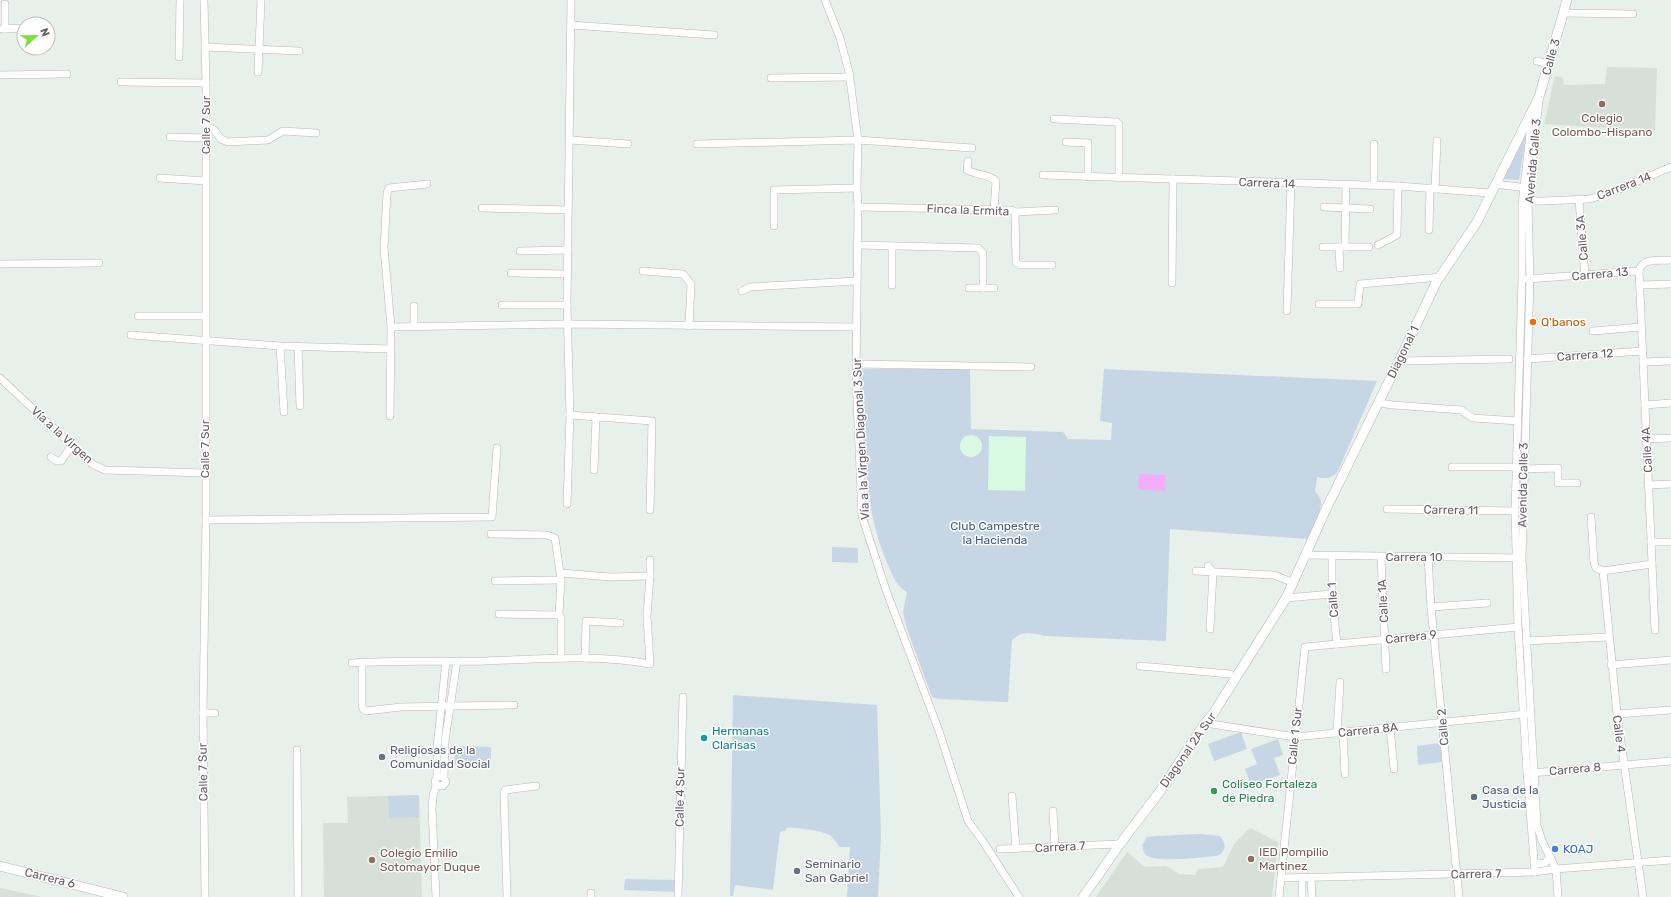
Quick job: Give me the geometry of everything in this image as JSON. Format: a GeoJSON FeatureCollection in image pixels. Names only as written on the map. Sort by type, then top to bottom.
{"type":"FeatureCollection","features":[{"type":"Feature","properties":{"kind":"main road","name":"Calle 3"},"geometry":{"type":"LineString","coordinates":[[1532,112],[1539,97],[1567,0]]}},
{"type":"Feature","properties":{"kind":"main road","name":"Diagonal 1"},"geometry":{"type":"LineString","coordinates":[[1286,598],[1327,507],[1379,403],[1437,281],[1477,222],[1490,193],[1532,112]]}},
{"type":"Feature","properties":{"kind":"main road","name":"Diagonal 2A Sur"},"geometry":{"type":"LineString","coordinates":[[1082,897],[1161,790],[1205,723],[1213,714],[1286,598]]}},
{"type":"Feature","properties":{"kind":"main road","name":"Carrera 6"},"geometry":{"type":"LineString","coordinates":[[0,866],[123,897]]}},
{"type":"Feature","properties":{"kind":"street"},"geometry":{"type":"LineString","coordinates":[[179,57],[180,0]]}},
{"type":"Feature","properties":{"kind":"street","name":"Calle 7 Sur"},"geometry":{"type":"LineString","coordinates":[[204,0],[206,83],[206,520],[203,713],[205,897]]}},
{"type":"Feature","properties":{"kind":"street"},"geometry":{"type":"LineString","coordinates":[[258,72],[261,0]]}},
{"type":"Feature","properties":{"kind":"street"},"geometry":{"type":"LineString","coordinates":[[567,504],[570,415],[567,274],[571,0]]}},
{"type":"Feature","properties":{"kind":"street","name":"Vía a la Virgen Diagonal 3 Sur"},"geometry":{"type":"LineString","coordinates":[[825,0],[840,38],[849,77],[858,140],[856,364],[862,516],[886,590],[939,731],[968,821],[1019,897]]}},
{"type":"Feature","properties":{"kind":"street"},"geometry":{"type":"LineString","coordinates":[[5,4],[2,29],[16,28]]}},
{"type":"Feature","properties":{"kind":"street"},"geometry":{"type":"LineString","coordinates":[[1564,13],[1633,14]]}},
{"type":"Feature","properties":{"kind":"street"},"geometry":{"type":"LineString","coordinates":[[571,25],[714,35]]}},
{"type":"Feature","properties":{"kind":"street"},"geometry":{"type":"LineString","coordinates":[[205,47],[299,50]]}},
{"type":"Feature","properties":{"kind":"street"},"geometry":{"type":"LineString","coordinates":[[1537,61],[1549,64]]}},
{"type":"Feature","properties":{"kind":"street"},"geometry":{"type":"LineString","coordinates":[[0,74],[67,74]]}},
{"type":"Feature","properties":{"kind":"street"},"geometry":{"type":"LineString","coordinates":[[771,78],[849,77]]}},
{"type":"Feature","properties":{"kind":"street"},"geometry":{"type":"LineString","coordinates":[[121,82],[206,83]]}},
{"type":"Feature","properties":{"kind":"street","name":"Avenida Calle 3"},"geometry":{"type":"LineString","coordinates":[[1526,188],[1539,97]]}},
{"type":"Feature","properties":{"kind":"street","name":"Avenida Calle 3"},"geometry":{"type":"LineString","coordinates":[[1532,112],[1526,188],[1527,359],[1520,468],[1515,511],[1531,714],[1531,773],[1535,872]]}},
{"type":"Feature","properties":{"kind":"street"},"geometry":{"type":"LineString","coordinates":[[1054,119],[1117,122],[1119,124],[1120,178]]}},
{"type":"Feature","properties":{"kind":"street"},"geometry":{"type":"LineString","coordinates":[[206,126],[214,130],[221,139],[228,142],[268,140],[283,131],[316,133]]}},
{"type":"Feature","properties":{"kind":"street"},"geometry":{"type":"LineString","coordinates":[[170,137],[206,138]]}},
{"type":"Feature","properties":{"kind":"street"},"geometry":{"type":"LineString","coordinates":[[570,140],[628,144]]}},
{"type":"Feature","properties":{"kind":"street"},"geometry":{"type":"LineString","coordinates":[[697,144],[858,140],[972,148]]}},
{"type":"Feature","properties":{"kind":"street"},"geometry":{"type":"LineString","coordinates":[[1429,230],[1437,141]]}},
{"type":"Feature","properties":{"kind":"street"},"geometry":{"type":"LineString","coordinates":[[1066,142],[1088,143],[1088,177]]}},
{"type":"Feature","properties":{"kind":"street"},"geometry":{"type":"LineString","coordinates":[[1374,144],[1374,185]]}},
{"type":"Feature","properties":{"kind":"street"},"geometry":{"type":"LineString","coordinates":[[968,161],[967,170],[972,173],[991,177],[996,181],[994,210]]}},
{"type":"Feature","properties":{"kind":"street","name":"Carrera 14"},"geometry":{"type":"LineString","coordinates":[[1526,201],[1590,199],[1608,194],[1671,166]]}},
{"type":"Feature","properties":{"kind":"street","name":"Carrera 14"},"geometry":{"type":"LineString","coordinates":[[1043,175],[1374,185],[1490,193]]}},
{"type":"Feature","properties":{"kind":"street"},"geometry":{"type":"LineString","coordinates":[[160,178],[206,181]]}},
{"type":"Feature","properties":{"kind":"street"},"geometry":{"type":"LineString","coordinates":[[1172,283],[1173,180]]}},
{"type":"Feature","properties":{"kind":"street"},"geometry":{"type":"LineString","coordinates":[[1287,311],[1291,183]]}},
{"type":"Feature","properties":{"kind":"street"},"geometry":{"type":"LineString","coordinates":[[390,416],[391,327],[384,248],[387,193],[389,188],[427,184]]}},
{"type":"Feature","properties":{"kind":"street"},"geometry":{"type":"LineString","coordinates":[[1495,184],[1526,188]]}},
{"type":"Feature","properties":{"kind":"street"},"geometry":{"type":"LineString","coordinates":[[1340,268],[1346,208],[1346,185]]}},
{"type":"Feature","properties":{"kind":"street"},"geometry":{"type":"LineString","coordinates":[[1378,246],[1397,235],[1398,186]]}},
{"type":"Feature","properties":{"kind":"street"},"geometry":{"type":"LineString","coordinates":[[774,226],[774,190],[857,188]]}},
{"type":"Feature","properties":{"kind":"street","name":"Calle 3A"},"geometry":{"type":"LineString","coordinates":[[1579,200],[1585,276]]}},
{"type":"Feature","properties":{"kind":"street","name":"Finca la Ermita"},"geometry":{"type":"LineString","coordinates":[[858,207],[1012,210],[1015,212],[1016,263],[1020,265],[1052,265]]}},
{"type":"Feature","properties":{"kind":"street"},"geometry":{"type":"LineString","coordinates":[[482,208],[568,210]]}},
{"type":"Feature","properties":{"kind":"street"},"geometry":{"type":"LineString","coordinates":[[1324,208],[1370,209]]}},
{"type":"Feature","properties":{"kind":"street"},"geometry":{"type":"LineString","coordinates":[[1015,212],[1055,210]]}},
{"type":"Feature","properties":{"kind":"street"},"geometry":{"type":"LineString","coordinates":[[858,245],[978,248],[983,253],[983,288]]}},
{"type":"Feature","properties":{"kind":"street"},"geometry":{"type":"LineString","coordinates":[[892,246],[892,285]]}},
{"type":"Feature","properties":{"kind":"street"},"geometry":{"type":"LineString","coordinates":[[1323,247],[1369,247]]}},
{"type":"Feature","properties":{"kind":"street"},"geometry":{"type":"LineString","coordinates":[[520,251],[568,250]]}},
{"type":"Feature","properties":{"kind":"street","name":"Carrera 13"},"geometry":{"type":"LineString","coordinates":[[1526,279],[1639,271],[1642,263],[1671,260]]}},
{"type":"Feature","properties":{"kind":"street"},"geometry":{"type":"LineString","coordinates":[[0,264],[99,263]]}},
{"type":"Feature","properties":{"kind":"street"},"geometry":{"type":"LineString","coordinates":[[643,271],[683,274],[691,284],[688,326]]}},
{"type":"Feature","properties":{"kind":"street","name":"Calle 4A"},"geometry":{"type":"LineString","coordinates":[[1639,271],[1655,630]]}},
{"type":"Feature","properties":{"kind":"street"},"geometry":{"type":"LineString","coordinates":[[511,272],[567,274]]}},
{"type":"Feature","properties":{"kind":"street"},"geometry":{"type":"LineString","coordinates":[[1319,304],[1358,304],[1360,284],[1441,277]]}},
{"type":"Feature","properties":{"kind":"street","name":"Avenida Calle 3"},"geometry":{"type":"LineString","coordinates":[[1526,279],[1518,421],[1520,468],[1518,627],[1523,715],[1537,825],[1542,841],[1556,869]]}},
{"type":"Feature","properties":{"kind":"street"},"geometry":{"type":"LineString","coordinates":[[742,291],[750,287],[857,281]]}},
{"type":"Feature","properties":{"kind":"street"},"geometry":{"type":"LineString","coordinates":[[1640,285],[1671,284]]}},
{"type":"Feature","properties":{"kind":"street"},"geometry":{"type":"LineString","coordinates":[[969,288],[994,288]]}},
{"type":"Feature","properties":{"kind":"street"},"geometry":{"type":"LineString","coordinates":[[502,305],[567,305]]}},
{"type":"Feature","properties":{"kind":"street"},"geometry":{"type":"LineString","coordinates":[[414,306],[414,327]]}},
{"type":"Feature","properties":{"kind":"street"},"geometry":{"type":"LineString","coordinates":[[138,316],[205,316]]}},
{"type":"Feature","properties":{"kind":"street"},"geometry":{"type":"LineString","coordinates":[[391,327],[567,324],[856,327]]}},
{"type":"Feature","properties":{"kind":"street"},"geometry":{"type":"LineString","coordinates":[[1593,331],[1641,327]]}},
{"type":"Feature","properties":{"kind":"street"},"geometry":{"type":"LineString","coordinates":[[131,335],[190,338],[205,341],[298,347],[391,349]]}},
{"type":"Feature","properties":{"kind":"street"},"geometry":{"type":"LineString","coordinates":[[280,346],[284,412]]}},
{"type":"Feature","properties":{"kind":"street"},"geometry":{"type":"LineString","coordinates":[[298,347],[300,406]]}},
{"type":"Feature","properties":{"kind":"street","name":"Carrera 12"},"geometry":{"type":"LineString","coordinates":[[1527,359],[1565,360],[1642,351]]}},
{"type":"Feature","properties":{"kind":"street"},"geometry":{"type":"LineString","coordinates":[[1399,361],[1509,359]]}},
{"type":"Feature","properties":{"kind":"street"},"geometry":{"type":"LineString","coordinates":[[1643,362],[1671,361]]}},
{"type":"Feature","properties":{"kind":"street"},"geometry":{"type":"LineString","coordinates":[[856,364],[1031,367]]}},
{"type":"Feature","properties":{"kind":"street","name":"Vía a la Virgen"},"geometry":{"type":"LineString","coordinates":[[0,378],[92,464],[104,470],[205,473]]}},
{"type":"Feature","properties":{"kind":"street"},"geometry":{"type":"LineString","coordinates":[[1379,403],[1462,410],[1473,418],[1518,421]]}},
{"type":"Feature","properties":{"kind":"street"},"geometry":{"type":"LineString","coordinates":[[1645,405],[1671,403]]}},
{"type":"Feature","properties":{"kind":"street"},"geometry":{"type":"LineString","coordinates":[[570,415],[652,421],[650,510]]}},
{"type":"Feature","properties":{"kind":"street"},"geometry":{"type":"LineString","coordinates":[[594,470],[596,417]]}},
{"type":"Feature","properties":{"kind":"street"},"geometry":{"type":"LineString","coordinates":[[1646,439],[1671,438]]}},
{"type":"Feature","properties":{"kind":"street"},"geometry":{"type":"LineString","coordinates":[[50,457],[57,461],[61,461],[72,445]]}},
{"type":"Feature","properties":{"kind":"street"},"geometry":{"type":"LineString","coordinates":[[206,520],[492,518],[497,448]]}},
{"type":"Feature","properties":{"kind":"street"},"geometry":{"type":"LineString","coordinates":[[1452,467],[1558,468],[1558,483],[1577,483]]}},
{"type":"Feature","properties":{"kind":"street"},"geometry":{"type":"LineString","coordinates":[[1648,485],[1671,484]]}},
{"type":"Feature","properties":{"kind":"street","name":"Carrera 11"},"geometry":{"type":"LineString","coordinates":[[1387,509],[1515,511]]}},
{"type":"Feature","properties":{"kind":"street"},"geometry":{"type":"LineString","coordinates":[[1591,517],[1594,563],[1596,568],[1603,571],[1652,564]]}},
{"type":"Feature","properties":{"kind":"street"},"geometry":{"type":"LineString","coordinates":[[491,534],[547,535],[554,538],[561,576],[559,614],[561,618],[561,658]]}},
{"type":"Feature","properties":{"kind":"street"},"geometry":{"type":"LineString","coordinates":[[1651,542],[1671,542]]}},
{"type":"Feature","properties":{"kind":"street","name":"Carrera 10"},"geometry":{"type":"LineString","coordinates":[[1306,555],[1519,558]]}},
{"type":"Feature","properties":{"kind":"street","name":"Calle 1"},"geometry":{"type":"LineString","coordinates":[[1332,556],[1332,594],[1337,644]]}},
{"type":"Feature","properties":{"kind":"street","name":"Calle 1A"},"geometry":{"type":"LineString","coordinates":[[1381,557],[1386,669]]}},
{"type":"Feature","properties":{"kind":"street","name":"Calle 2"},"geometry":{"type":"LineString","coordinates":[[1428,557],[1431,607],[1459,897]]}},
{"type":"Feature","properties":{"kind":"street"},"geometry":{"type":"LineString","coordinates":[[352,663],[585,658],[626,659],[650,664],[648,616],[650,560]]}},
{"type":"Feature","properties":{"kind":"street"},"geometry":{"type":"LineString","coordinates":[[1208,566],[1213,572],[1210,629]]}},
{"type":"Feature","properties":{"kind":"street"},"geometry":{"type":"LineString","coordinates":[[1196,571],[1279,576],[1294,583]]}},
{"type":"Feature","properties":{"kind":"street","name":"Calle 4"},"geometry":{"type":"LineString","coordinates":[[1603,571],[1608,637],[1623,765],[1643,897]]}},
{"type":"Feature","properties":{"kind":"street"},"geometry":{"type":"LineString","coordinates":[[495,581],[561,576],[650,576]]}},
{"type":"Feature","properties":{"kind":"street"},"geometry":{"type":"LineString","coordinates":[[1286,598],[1332,594]]}},
{"type":"Feature","properties":{"kind":"street"},"geometry":{"type":"LineString","coordinates":[[1431,607],[1487,603]]}},
{"type":"Feature","properties":{"kind":"street"},"geometry":{"type":"LineString","coordinates":[[499,614],[559,614]]}},
{"type":"Feature","properties":{"kind":"street"},"geometry":{"type":"LineString","coordinates":[[585,658],[586,621],[620,623]]}},
{"type":"Feature","properties":{"kind":"street","name":"Carrera 9"},"geometry":{"type":"LineString","coordinates":[[1304,648],[1518,627]]}},
{"type":"Feature","properties":{"kind":"street"},"geometry":{"type":"LineString","coordinates":[[1526,641],[1608,637]]}},
{"type":"Feature","properties":{"kind":"street","name":"Calle 1 Sur"},"geometry":{"type":"LineString","coordinates":[[1279,897],[1304,648]]}},
{"type":"Feature","properties":{"kind":"street"},"geometry":{"type":"LineString","coordinates":[[1611,665],[1671,660]]}},
{"type":"Feature","properties":{"kind":"street"},"geometry":{"type":"LineString","coordinates":[[436,785],[443,786],[446,782],[444,778],[445,760],[442,707],[446,661]]}},
{"type":"Feature","properties":{"kind":"street"},"geometry":{"type":"LineString","coordinates":[[436,897],[432,808],[436,785],[434,781],[436,777],[437,759],[443,725],[451,706],[457,661]]}},
{"type":"Feature","properties":{"kind":"street"},"geometry":{"type":"LineString","coordinates":[[362,662],[362,706],[366,711],[401,707],[514,706]]}},
{"type":"Feature","properties":{"kind":"street"},"geometry":{"type":"LineString","coordinates":[[1140,666],[1230,674]]}},
{"type":"Feature","properties":{"kind":"street"},"geometry":{"type":"LineString","coordinates":[[445,672],[455,672]]}},
{"type":"Feature","properties":{"kind":"street"},"geometry":{"type":"LineString","coordinates":[[1340,682],[1340,732],[1345,774]]}},
{"type":"Feature","properties":{"kind":"street","name":"Calle 4 Sur"},"geometry":{"type":"LineString","coordinates":[[678,897],[683,697]]}},
{"type":"Feature","properties":{"kind":"street"},"geometry":{"type":"LineString","coordinates":[[1617,714],[1671,710]]}},
{"type":"Feature","properties":{"kind":"street"},"geometry":{"type":"LineString","coordinates":[[203,713],[215,713]]}},
{"type":"Feature","properties":{"kind":"street","name":"Carrera 8A"},"geometry":{"type":"LineString","coordinates":[[1205,723],[1295,737],[1531,714]]}},
{"type":"Feature","properties":{"kind":"street"},"geometry":{"type":"LineString","coordinates":[[1390,727],[1394,769]]}},
{"type":"Feature","properties":{"kind":"street"},"geometry":{"type":"LineString","coordinates":[[297,750],[298,897]]}},
{"type":"Feature","properties":{"kind":"street"},"geometry":{"type":"LineString","coordinates":[[437,759],[445,760]]}},
{"type":"Feature","properties":{"kind":"street","name":"Carrera 8"},"geometry":{"type":"LineString","coordinates":[[1531,773],[1671,761]]}},
{"type":"Feature","properties":{"kind":"street"},"geometry":{"type":"LineString","coordinates":[[436,777],[442,776],[444,778]]}},
{"type":"Feature","properties":{"kind":"street"},"geometry":{"type":"LineString","coordinates":[[507,897],[505,790],[536,786]]}},
{"type":"Feature","properties":{"kind":"street"},"geometry":{"type":"LineString","coordinates":[[1012,796],[1016,849]]}},
{"type":"Feature","properties":{"kind":"street"},"geometry":{"type":"LineString","coordinates":[[1053,811],[1055,847]]}},
{"type":"Feature","properties":{"kind":"street","name":"Carrera 7"},"geometry":{"type":"LineString","coordinates":[[1000,849],[1120,844]]}},
{"type":"Feature","properties":{"kind":"street"},"geometry":{"type":"LineString","coordinates":[[1534,862],[1537,864],[1545,863],[1550,857]]}},
{"type":"Feature","properties":{"kind":"street","name":"Carrera 7"},"geometry":{"type":"LineString","coordinates":[[1281,878],[1535,872],[1671,860]]}},
{"type":"Feature","properties":{"kind":"street"},"geometry":{"type":"LineString","coordinates":[[1556,869],[1558,897]]}},
{"type":"Feature","properties":{"kind":"street"},"geometry":{"type":"LineString","coordinates":[[1311,877],[1312,897]]}},
{"type":"Feature","properties":{"kind":"street"},"geometry":{"type":"LineString","coordinates":[[1302,878],[1302,897]]}},
{"type":"Feature","properties":{"kind":"shaded area","name":"Colegio Colombo-Hispano"},"geometry":{"type":"Polygon","coordinates":[[[1607,67],[1657,68],[1655,131],[1544,124],[1555,76],[1563,78],[1564,85],[1605,84],[1607,67]]]}},
{"type":"Feature","properties":{"kind":"shaded area"},"geometry":{"type":"Polygon","coordinates":[[[1139,474],[1166,475],[1165,491],[1138,489],[1139,474]]]}},
{"type":"Feature","properties":{"kind":"shaded area","name":"Colegio Emilio Sotomayor Duque"},"geometry":{"type":"Polygon","coordinates":[[[419,795],[422,897],[324,897],[323,823],[348,823],[347,797],[419,795]]]}},
{"type":"Feature","properties":{"kind":"shaded area","name":"IED Pompilio Martinez"},"geometry":{"type":"Polygon","coordinates":[[[1250,828],[1278,842],[1272,897],[1096,897],[1127,852],[1145,867],[1166,866],[1179,874],[1195,875],[1198,869],[1223,867],[1234,844],[1250,828]]]}},
{"type":"Feature","properties":{"kind":"shaded area"},"geometry":{"type":"Polygon","coordinates":[[[0,888],[42,897],[0,897],[0,888]]]}},
{"type":"Feature","properties":{"kind":"green space"},"geometry":{"type":"Polygon","coordinates":[[[1526,135],[1519,180],[1504,179],[1526,135]]]}},
{"type":"Feature","properties":{"kind":"green space","name":"Club Campestre la Hacienda"},"geometry":{"type":"Polygon","coordinates":[[[860,369],[970,369],[971,429],[1063,432],[1068,439],[1111,440],[1112,423],[1100,421],[1104,369],[1377,381],[1338,471],[1329,478],[1317,477],[1315,492],[1319,496],[1321,508],[1307,539],[1170,529],[1166,641],[1045,636],[1027,633],[1020,635],[1012,640],[1008,702],[938,699],[932,697],[908,632],[903,613],[907,592],[897,584],[888,565],[879,541],[873,518],[865,468],[860,369]]]}},
{"type":"Feature","properties":{"kind":"green space"},"geometry":{"type":"Polygon","coordinates":[[[832,547],[858,548],[858,563],[832,562],[832,547]]]}},
{"type":"Feature","properties":{"kind":"green space"},"geometry":{"type":"Polygon","coordinates":[[[733,695],[877,705],[881,835],[878,897],[847,897],[850,847],[840,847],[831,836],[823,832],[791,828],[787,828],[785,831],[780,832],[773,890],[735,885],[733,896],[730,896],[733,695]]]}},
{"type":"Feature","properties":{"kind":"green space"},"geometry":{"type":"Polygon","coordinates":[[[1241,732],[1247,749],[1214,761],[1208,744],[1241,732]]]}},
{"type":"Feature","properties":{"kind":"green space"},"geometry":{"type":"Polygon","coordinates":[[[1278,739],[1283,755],[1274,758],[1280,775],[1251,785],[1245,769],[1257,764],[1251,749],[1278,739]]]}},
{"type":"Feature","properties":{"kind":"green space"},"geometry":{"type":"Polygon","coordinates":[[[1440,743],[1442,762],[1418,765],[1417,746],[1440,743]]]}},
{"type":"Feature","properties":{"kind":"green space"},"geometry":{"type":"Polygon","coordinates":[[[455,746],[491,747],[491,765],[455,765],[455,746]]]}},
{"type":"Feature","properties":{"kind":"green space"},"geometry":{"type":"Polygon","coordinates":[[[419,795],[419,817],[389,818],[388,796],[419,795]]]}},
{"type":"Feature","properties":{"kind":"green space"},"geometry":{"type":"Polygon","coordinates":[[[1200,834],[1220,836],[1225,845],[1221,854],[1216,856],[1157,859],[1150,857],[1143,851],[1142,845],[1147,837],[1200,834]]]}},
{"type":"Feature","properties":{"kind":"green space"},"geometry":{"type":"Polygon","coordinates":[[[625,879],[675,880],[674,892],[624,890],[625,879]]]}},
{"type":"Feature","properties":{"kind":"sand"},"geometry":{"type":"Polygon","coordinates":[[[971,435],[979,438],[982,446],[979,454],[971,457],[963,454],[960,446],[963,438],[971,435]]]}},
{"type":"Feature","properties":{"kind":"sand"},"geometry":{"type":"Polygon","coordinates":[[[989,436],[1026,437],[1025,491],[988,490],[989,436]]]}},
{"type":"Feature","properties":{"kind":"place","name":"Colegio Colombo-Hispano"},"geometry":{"type":"Point","coordinates":[1602,104]}},
{"type":"Feature","properties":{"kind":"place","name":"Q'banos"},"geometry":{"type":"Point","coordinates":[1533,322]}},
{"type":"Feature","properties":{"kind":"place","name":"Hermanas Clarisas"},"geometry":{"type":"Point","coordinates":[704,738]}},
{"type":"Feature","properties":{"kind":"place","name":"Religiosas de la Comunidad Social"},"geometry":{"type":"Point","coordinates":[382,757]}},
{"type":"Feature","properties":{"kind":"place","name":"Coliseo Fortaleza de Piedra"},"geometry":{"type":"Point","coordinates":[1214,791]}},
{"type":"Feature","properties":{"kind":"place","name":"Casa de la Justicia"},"geometry":{"type":"Point","coordinates":[1474,797]}},
{"type":"Feature","properties":{"kind":"place","name":"KOAJ"},"geometry":{"type":"Point","coordinates":[1555,849]}},
{"type":"Feature","properties":{"kind":"place","name":"IED Pompilio Martinez"},"geometry":{"type":"Point","coordinates":[1251,859]}},
{"type":"Feature","properties":{"kind":"place","name":"Colegio Emilio Sotomayor Duque"},"geometry":{"type":"Point","coordinates":[372,860]}},
{"type":"Feature","properties":{"kind":"place","name":"Seminario San Gabriel"},"geometry":{"type":"Point","coordinates":[797,871]}}]}
